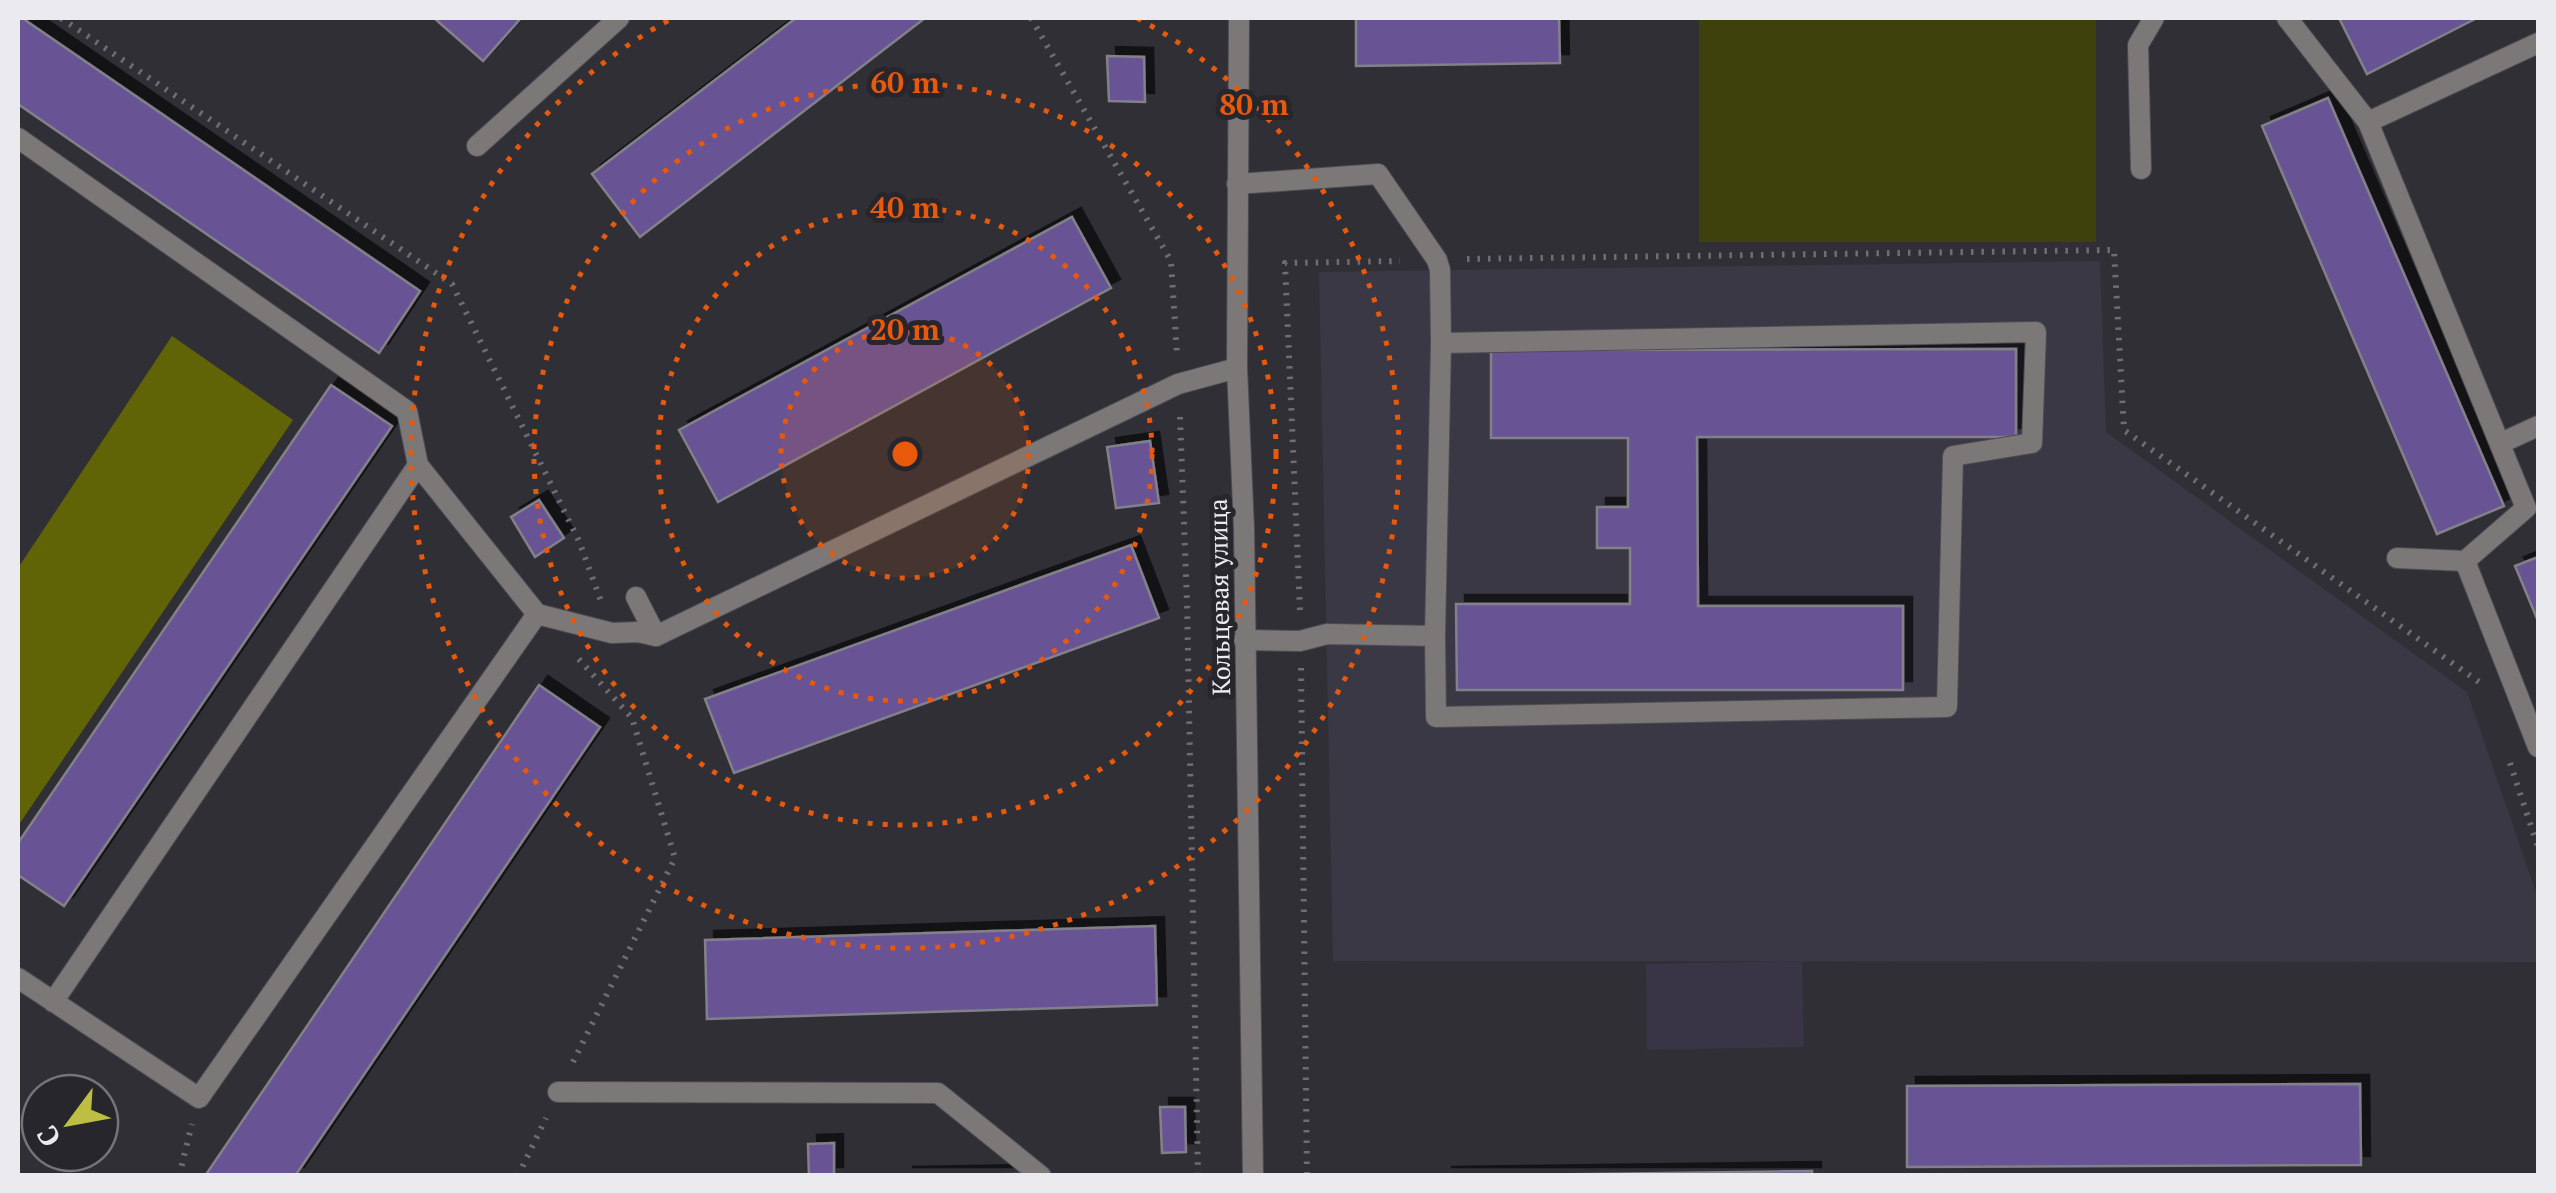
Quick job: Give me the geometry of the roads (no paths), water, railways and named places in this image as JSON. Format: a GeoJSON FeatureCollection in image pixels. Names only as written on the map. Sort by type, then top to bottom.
{"type":"FeatureCollection","features":[{"type":"Feature","properties":{"kind":"street"},"geometry":{"type":"LineString","coordinates":[[476,146],[619,18]]}},
{"type":"Feature","properties":{"kind":"street","name":"Кольцевая улица"},"geometry":{"type":"LineString","coordinates":[[1239,18],[1237,368],[1244,528],[1253,1176]]}},
{"type":"Feature","properties":{"kind":"street"},"geometry":{"type":"LineString","coordinates":[[2142,169],[2138,45],[2154,18]]}},
{"type":"Feature","properties":{"kind":"street"},"geometry":{"type":"LineString","coordinates":[[2287,18],[2368,122],[2526,508],[2465,560],[2398,558]]}},
{"type":"Feature","properties":{"kind":"street"},"geometry":{"type":"LineString","coordinates":[[2368,122],[2538,43]]}},
{"type":"Feature","properties":{"kind":"street"},"geometry":{"type":"LineString","coordinates":[[18,138],[407,410],[418,464],[537,614],[612,633],[656,636],[1178,384],[1237,368]]}},
{"type":"Feature","properties":{"kind":"street"},"geometry":{"type":"LineString","coordinates":[[1237,184],[1378,174],[1437,260],[1441,343],[1436,717],[1947,707],[1953,456],[2032,443],[2036,332],[1441,343]]}},
{"type":"Feature","properties":{"kind":"street"},"geometry":{"type":"LineString","coordinates":[[2501,443],[2538,426]]}},
{"type":"Feature","properties":{"kind":"street"},"geometry":{"type":"LineString","coordinates":[[53,1002],[418,464]]}},
{"type":"Feature","properties":{"kind":"street"},"geometry":{"type":"LineString","coordinates":[[2465,560],[2538,747]]}},
{"type":"Feature","properties":{"kind":"street"},"geometry":{"type":"LineString","coordinates":[[636,597],[656,636]]}},
{"type":"Feature","properties":{"kind":"street"},"geometry":{"type":"LineString","coordinates":[[18,978],[199,1098],[537,614]]}},
{"type":"Feature","properties":{"kind":"street"},"geometry":{"type":"LineString","coordinates":[[1244,640],[1300,641],[1327,634],[1435,636]]}},
{"type":"Feature","properties":{"kind":"street"},"geometry":{"type":"LineString","coordinates":[[558,1092],[938,1092],[1041,1176]]}}]}
